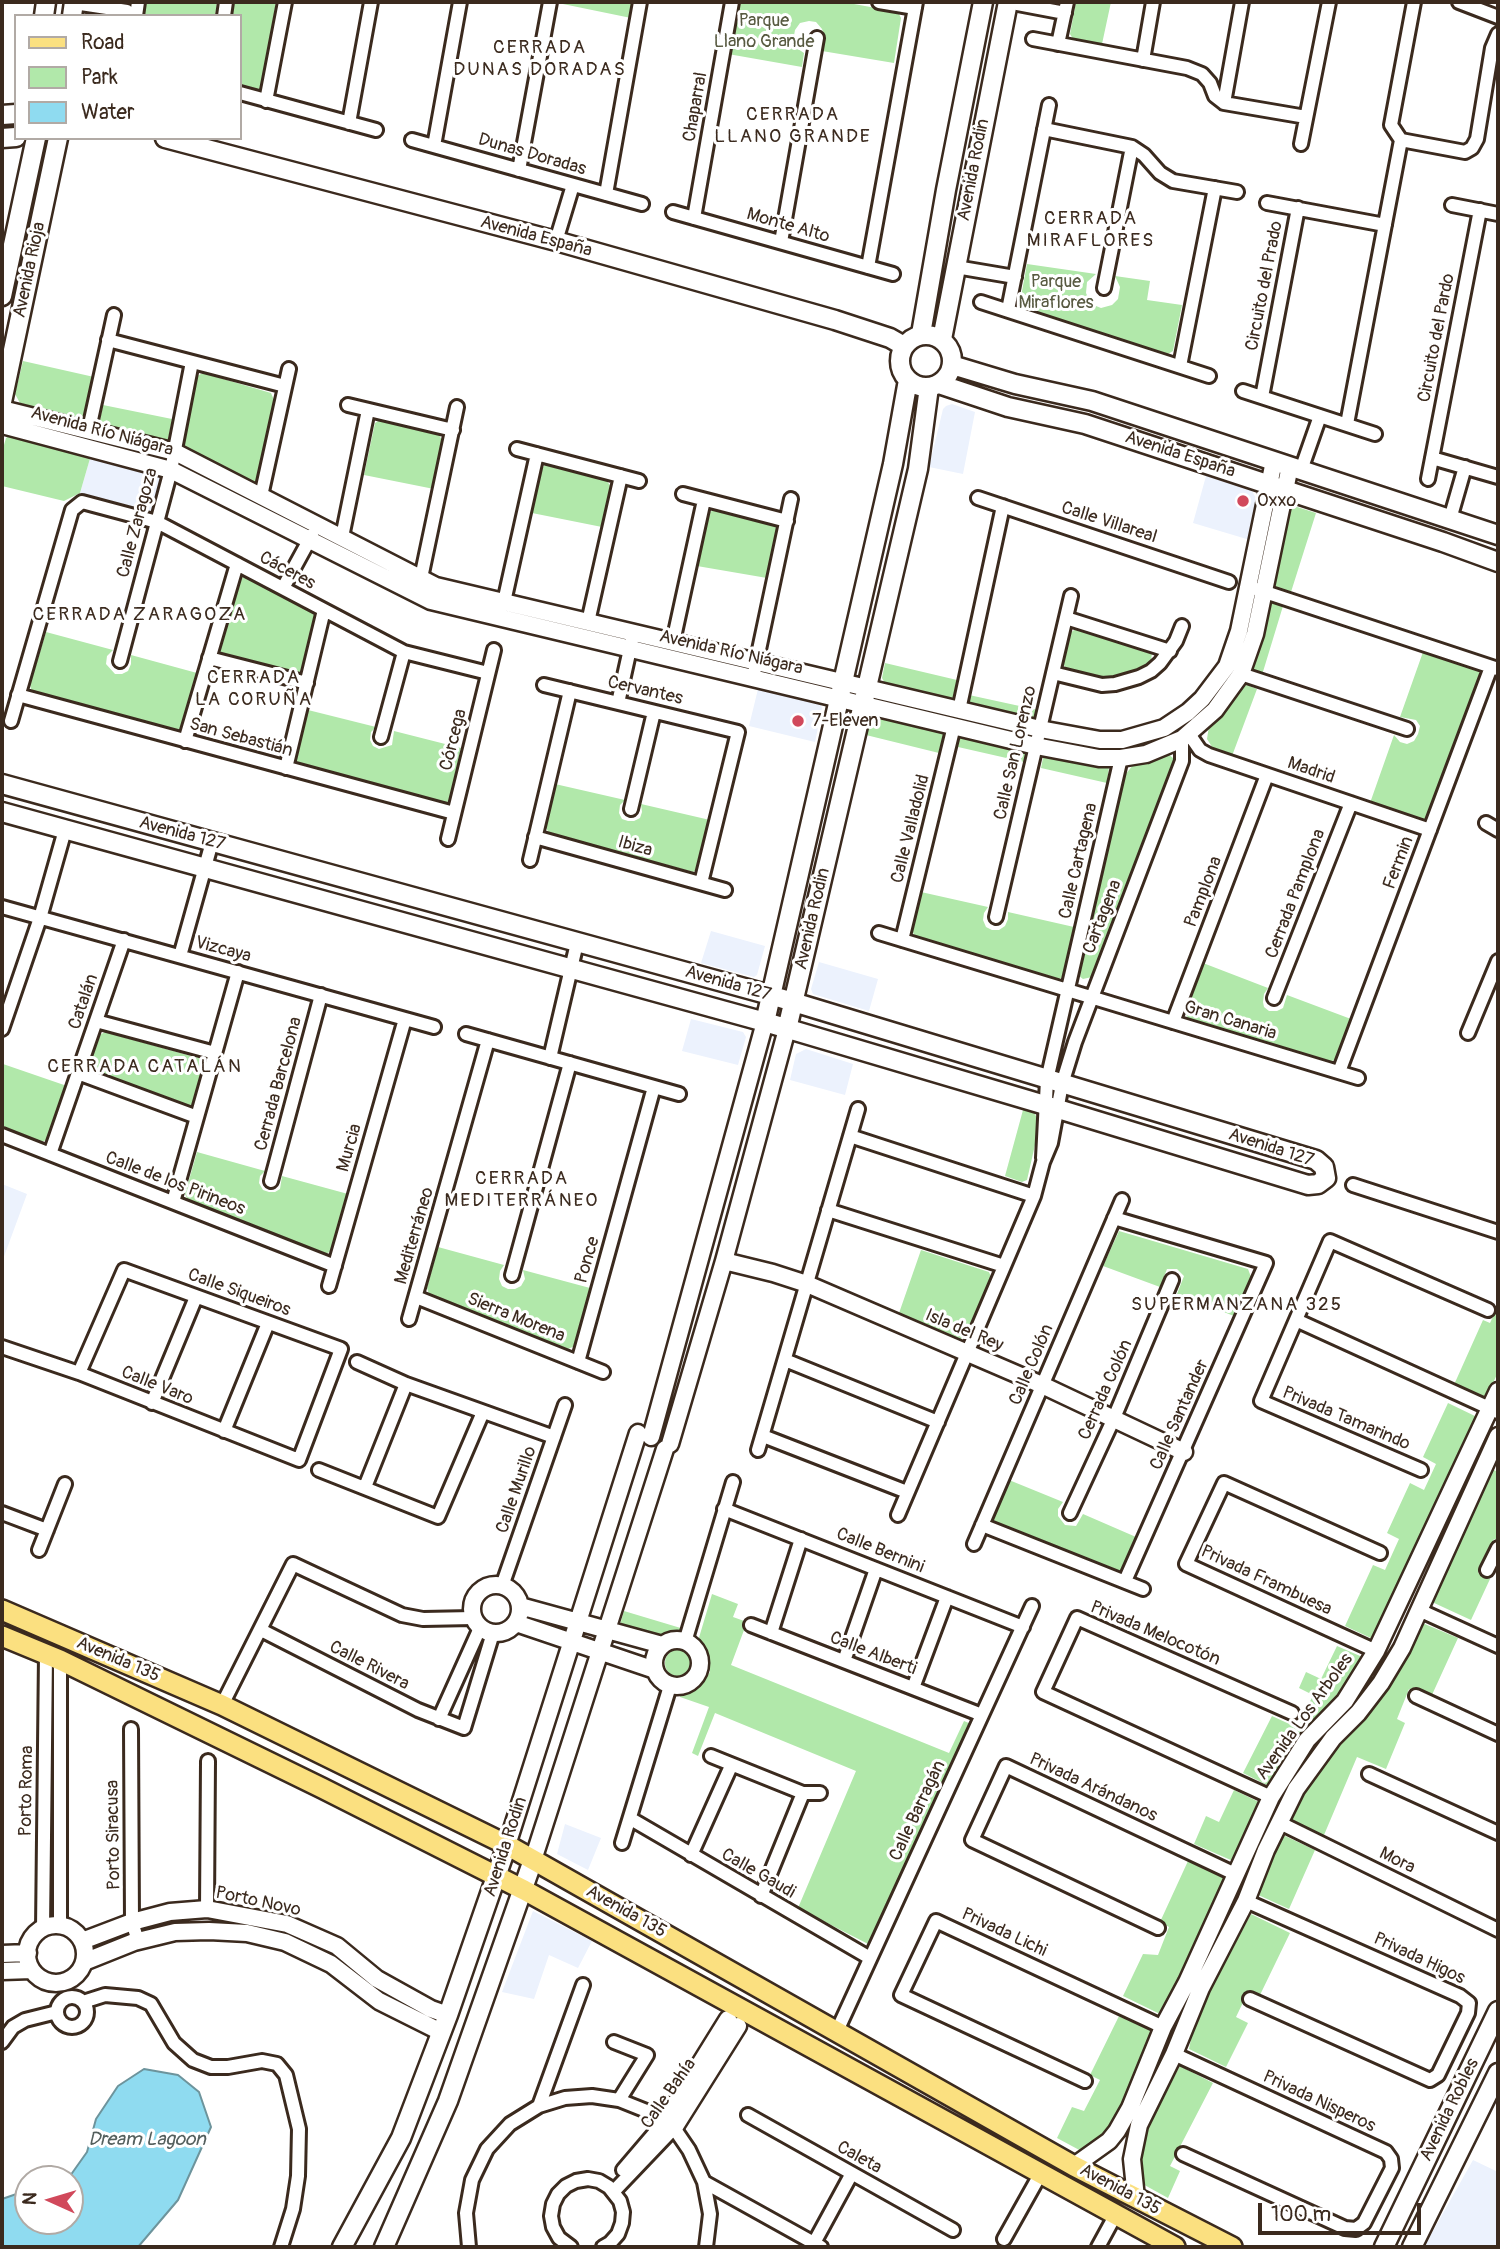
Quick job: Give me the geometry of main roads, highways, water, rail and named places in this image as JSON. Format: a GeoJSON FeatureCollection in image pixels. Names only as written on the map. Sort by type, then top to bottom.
{"type":"FeatureCollection","features":[{"type":"Feature","properties":{"kind":"main road","name":"Avenida Rodin"},"geometry":{"type":"LineString","coordinates":[[922,334],[946,190],[983,2]]}},
{"type":"Feature","properties":{"kind":"main road","name":"Avenida Rodin"},"geometry":{"type":"LineString","coordinates":[[942,339],[1007,2]]}},
{"type":"Feature","properties":{"kind":"main road","name":"Avenida Rioja"},"geometry":{"type":"LineString","coordinates":[[2,296],[36,140]]}},
{"type":"Feature","properties":{"kind":"main road","name":"Avenida Rioja"},"geometry":{"type":"LineString","coordinates":[[2,402],[7,353],[22,305],[58,140]]}},
{"type":"Feature","properties":{"kind":"main road","name":"Avenida España"},"geometry":{"type":"LineString","coordinates":[[173,140],[556,241],[835,320],[890,338],[904,346]]}},
{"type":"Feature","properties":{"kind":"main road"},"geometry":{"type":"LineString","coordinates":[[2,302],[22,305]]}},
{"type":"Feature","properties":{"kind":"main road"},"geometry":{"type":"LineString","coordinates":[[908,380],[900,367],[900,352],[908,340],[929,334],[942,339],[950,351],[952,365],[950,372],[934,385]]}},
{"type":"Feature","properties":{"kind":"main road","name":"Avenida España"},"geometry":{"type":"LineString","coordinates":[[952,365],[1015,384],[1092,401],[1498,536]]}},
{"type":"Feature","properties":{"kind":"main road","name":"Avenida Rodin"},"geometry":{"type":"LineString","coordinates":[[765,1022],[893,464],[908,380]]}},
{"type":"Feature","properties":{"kind":"main road","name":"Avenida España"},"geometry":{"type":"LineString","coordinates":[[908,380],[922,387],[934,385],[1008,407],[1086,424],[1498,562]]}},
{"type":"Feature","properties":{"kind":"main road","name":"Avenida Rodin"},"geometry":{"type":"LineString","coordinates":[[787,1029],[918,470],[934,385]]}},
{"type":"Feature","properties":{"kind":"main road","name":"Avenida 127"},"geometry":{"type":"LineString","coordinates":[[2,784],[770,996],[1316,1160],[1324,1167],[1326,1178],[1318,1184],[1308,1185],[765,1022],[2,812]]}},
{"type":"Feature","properties":{"kind":"main road","name":"Avenida 135"},"geometry":{"type":"LineString","coordinates":[[2,1611],[222,1705],[507,1845],[1074,2166],[1232,2247]]}},
{"type":"Feature","properties":{"kind":"main road","name":"Avenida 135"},"geometry":{"type":"LineString","coordinates":[[2,1636],[53,1657],[322,1788],[523,1890],[737,2016],[780,2030],[1116,2214],[1167,2245]]}},
{"type":"Feature","properties":{"kind":"main road","name":"Avenida Rodin"},"geometry":{"type":"LineString","coordinates":[[342,2247],[401,2138],[445,2024],[507,1845]]}},
{"type":"Feature","properties":{"kind":"main road","name":"Avenida Rodin"},"geometry":{"type":"LineString","coordinates":[[384,2247],[448,2101],[533,1860]]}},
{"type":"Feature","properties":{"kind":"main road","name":"Avenida Robles"},"geometry":{"type":"LineString","coordinates":[[1384,2247],[1498,2011]]}},
{"type":"Feature","properties":{"kind":"main road"},"geometry":{"type":"LineString","coordinates":[[780,2030],[806,2032],[817,2020]]}},
{"type":"Feature","properties":{"kind":"main road","name":"Avenida Robles"},"geometry":{"type":"LineString","coordinates":[[1412,2247],[1498,2073]]}},
{"type":"Feature","properties":{"kind":"water","name":"Dream Lagoon"},"geometry":{"type":"Polygon","coordinates":[[[144,2069],[178,2075],[199,2092],[211,2127],[178,2200],[138,2247],[2,2247],[2,2199],[14,2195],[14,2235],[84,2235],[84,2165],[78,2165],[87,2152],[96,2119],[118,2086],[144,2069]]]}},
{"type":"Feature","properties":{"kind":"place","name":"Oxxo"},"geometry":{"type":"Point","coordinates":[1243,501]}},
{"type":"Feature","properties":{"kind":"place","name":"7-Eleven"},"geometry":{"type":"Point","coordinates":[798,721]}},
{"type":"Feature","properties":{"kind":"district","name":"CERRADA DUNAS DORADAS"},"geometry":{"type":"Point","coordinates":[540,59]}},
{"type":"Feature","properties":{"kind":"district","name":"CERRADA LLANO GRANDE"},"geometry":{"type":"Point","coordinates":[793,126]}},
{"type":"Feature","properties":{"kind":"district","name":"CERRADA MIRAFLORES"},"geometry":{"type":"Point","coordinates":[1091,230]}},
{"type":"Feature","properties":{"kind":"district","name":"CERRADA ZARAGOZA"},"geometry":{"type":"Point","coordinates":[140,615]}},
{"type":"Feature","properties":{"kind":"district","name":"CERRADA LA CORUÑA"},"geometry":{"type":"Point","coordinates":[254,689]}},
{"type":"Feature","properties":{"kind":"district","name":"CERRADA CATALÁN"},"geometry":{"type":"Point","coordinates":[145,1067]}},
{"type":"Feature","properties":{"kind":"district","name":"CERRADA MEDITERRÁNEO"},"geometry":{"type":"Point","coordinates":[522,1190]}},
{"type":"Feature","properties":{"kind":"district","name":"SUPERMANZANA 325"},"geometry":{"type":"Point","coordinates":[1237,1305]}},
{"type":"Feature","properties":{"kind":"park label","name":"Parque Llano Grande"},"geometry":{"type":"Point","coordinates":[764,31]}},
{"type":"Feature","properties":{"kind":"park label","name":"Parque Miraflores"},"geometry":{"type":"Point","coordinates":[1056,292]}}]}
